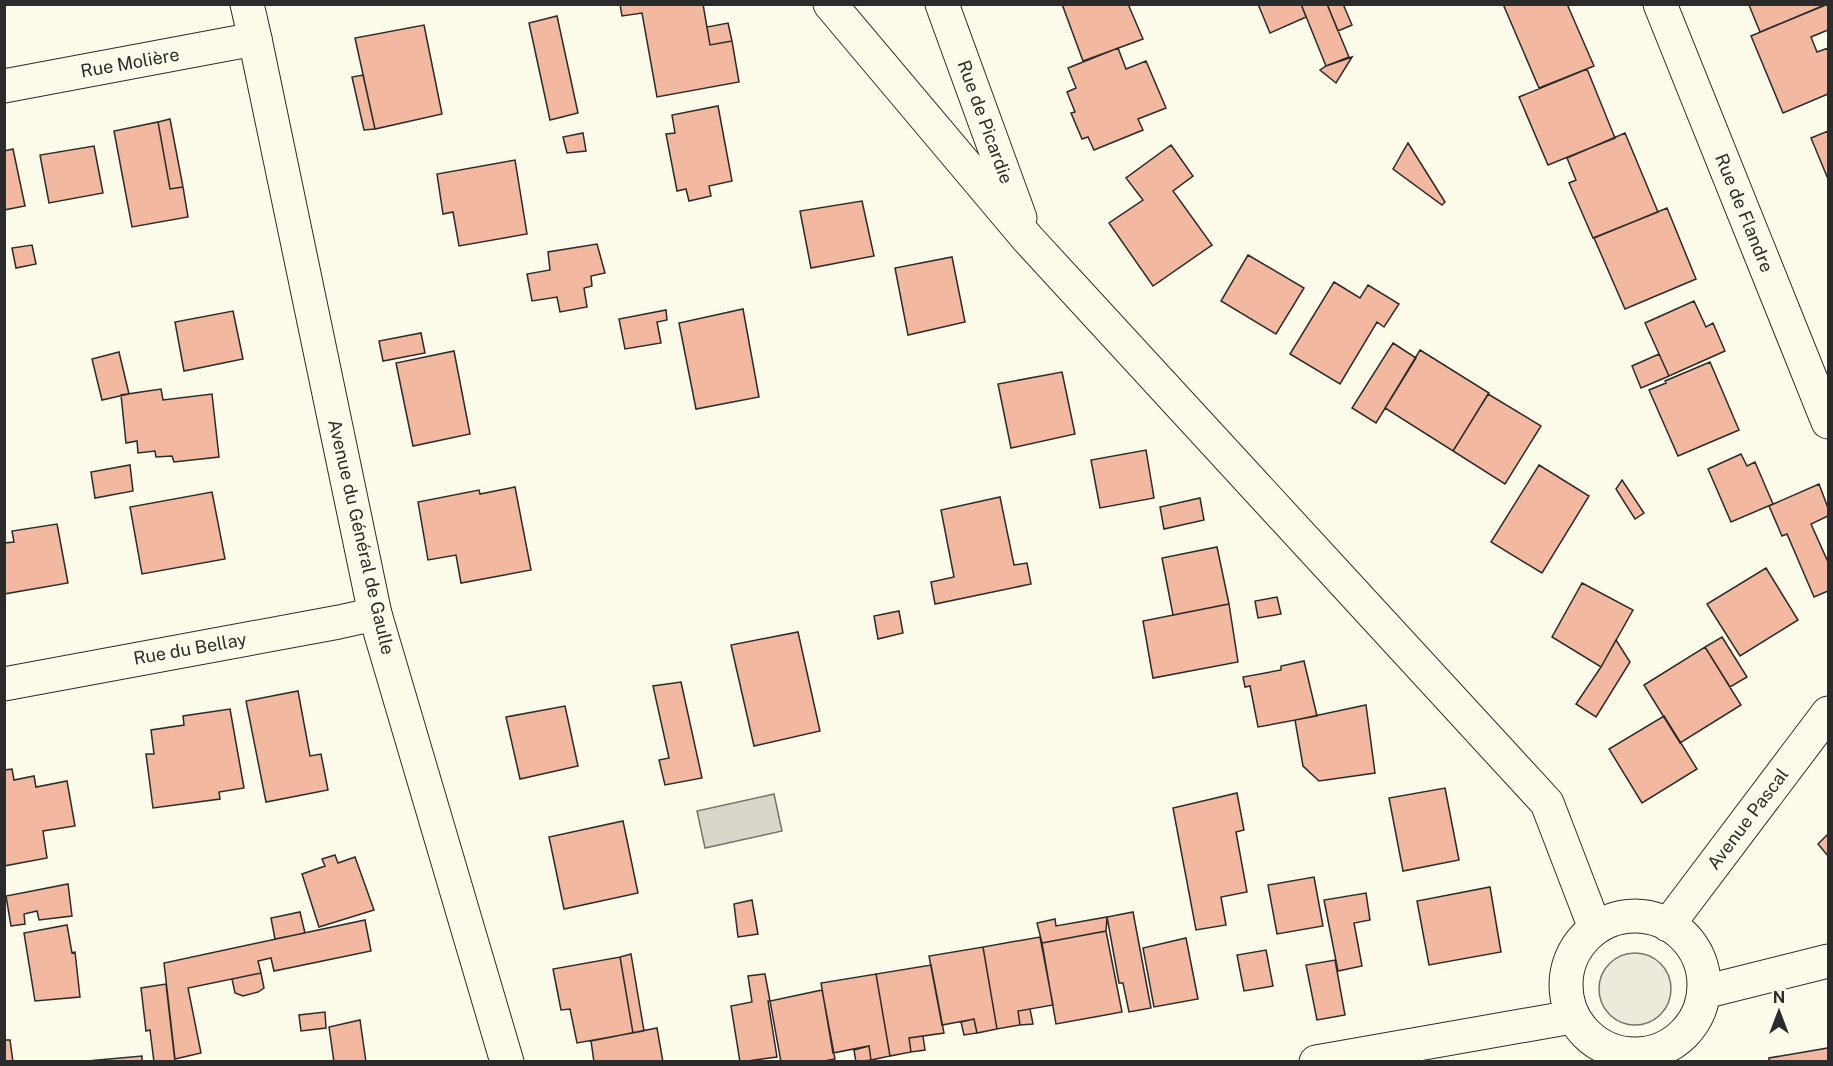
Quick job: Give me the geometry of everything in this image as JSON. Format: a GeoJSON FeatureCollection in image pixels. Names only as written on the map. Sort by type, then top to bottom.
{"type":"FeatureCollection","features":[{"type":"Feature","properties":{"kind":"street","name":"Avenue du Général de Gaulle"},"geometry":{"type":"LineString","coordinates":[[247,4],[375,614],[507,1062]]}},
{"type":"Feature","properties":{"kind":"street"},"geometry":{"type":"LineString","coordinates":[[830,4],[1028,239],[1547,803],[1595,928]]}},
{"type":"Feature","properties":{"kind":"street","name":"Rue de Picardie"},"geometry":{"type":"LineString","coordinates":[[942,4],[1028,239]]}},
{"type":"Feature","properties":{"kind":"street","name":"Rue de Flandre"},"geometry":{"type":"LineString","coordinates":[[1660,4],[1828,422]]}},
{"type":"Feature","properties":{"kind":"street","name":"Rue Molière"},"geometry":{"type":"LineString","coordinates":[[4,86],[255,39]]}},
{"type":"Feature","properties":{"kind":"street","name":"Rue du Bellay"},"geometry":{"type":"LineString","coordinates":[[4,684],[375,614]]}},
{"type":"Feature","properties":{"kind":"street","name":"Avenue Pascal"},"geometry":{"type":"LineString","coordinates":[[1668,925],[1828,713]]}},
{"type":"Feature","properties":{"kind":"street"},"geometry":{"type":"LineString","coordinates":[[1620,917],[1652,918],[1668,925],[1684,937],[1696,952],[1703,971],[1704,992],[1693,1023],[1668,1054],[1657,1051],[1643,1055],[1601,1054],[1572,1017],[1566,998],[1565,978],[1570,959],[1580,942],[1595,928],[1620,917]]}},
{"type":"Feature","properties":{"kind":"street"},"geometry":{"type":"LineString","coordinates":[[1704,992],[1828,961]]}},
{"type":"Feature","properties":{"kind":"street"},"geometry":{"type":"LineString","coordinates":[[1316,1062],[1572,1017]]}},
{"type":"Feature","properties":{"kind":"shaded area"},"geometry":{"type":"Polygon","coordinates":[[[774,794],[782,831],[705,848],[697,811],[774,794]]]}},
{"type":"Feature","properties":{"kind":"shaded area"},"geometry":{"type":"Polygon","coordinates":[[[1628,953],[1642,953],[1661,963],[1671,982],[1671,996],[1661,1015],[1642,1025],[1628,1025],[1609,1015],[1599,996],[1599,982],[1609,963],[1628,953]]]}},
{"type":"Feature","properties":{"kind":"building"},"geometry":{"type":"Polygon","coordinates":[[[620,4],[703,4],[710,45],[732,41],[739,82],[657,97],[642,13],[622,16],[620,4]]]}},
{"type":"Feature","properties":{"kind":"building"},"geometry":{"type":"Polygon","coordinates":[[[1062,4],[1128,4],[1143,39],[1083,61],[1062,4]]]}},
{"type":"Feature","properties":{"kind":"building"},"geometry":{"type":"Polygon","coordinates":[[[1258,4],[1301,4],[1306,17],[1270,33],[1258,4]]]}},
{"type":"Feature","properties":{"kind":"building"},"geometry":{"type":"Polygon","coordinates":[[[1301,4],[1327,4],[1349,57],[1326,66],[1301,4]]]}},
{"type":"Feature","properties":{"kind":"building"},"geometry":{"type":"Polygon","coordinates":[[[1327,4],[1343,4],[1352,25],[1338,31],[1327,4]]]}},
{"type":"Feature","properties":{"kind":"building"},"geometry":{"type":"Polygon","coordinates":[[[1503,4],[1567,4],[1594,66],[1539,88],[1503,4]]]}},
{"type":"Feature","properties":{"kind":"building"},"geometry":{"type":"Polygon","coordinates":[[[1750,4],[1827,4],[1760,32],[1750,4]]]}},
{"type":"Feature","properties":{"kind":"building"},"geometry":{"type":"Polygon","coordinates":[[[1828,4],[1828,30],[1811,37],[1817,52],[1828,48],[1828,94],[1783,113],[1751,36],[1828,4]]]}},
{"type":"Feature","properties":{"kind":"building"},"geometry":{"type":"Polygon","coordinates":[[[557,16],[578,113],[550,120],[529,23],[557,16]]]}},
{"type":"Feature","properties":{"kind":"building"},"geometry":{"type":"Polygon","coordinates":[[[728,23],[732,41],[710,45],[707,27],[728,23]]]}},
{"type":"Feature","properties":{"kind":"building"},"geometry":{"type":"Polygon","coordinates":[[[424,25],[442,114],[375,129],[355,38],[424,25]]]}},
{"type":"Feature","properties":{"kind":"building"},"geometry":{"type":"Polygon","coordinates":[[[1118,48],[1126,69],[1146,61],[1166,108],[1138,119],[1143,130],[1094,150],[1088,137],[1082,139],[1071,113],[1075,112],[1067,92],[1076,88],[1068,68],[1118,48]]]}},
{"type":"Feature","properties":{"kind":"building"},"geometry":{"type":"Polygon","coordinates":[[[1352,57],[1336,83],[1320,70],[1326,66],[1352,57]]]}},
{"type":"Feature","properties":{"kind":"building"},"geometry":{"type":"Polygon","coordinates":[[[1587,69],[1615,138],[1548,165],[1519,97],[1587,69]]]}},
{"type":"Feature","properties":{"kind":"building"},"geometry":{"type":"Polygon","coordinates":[[[363,75],[375,129],[364,130],[352,77],[363,75]]]}},
{"type":"Feature","properties":{"kind":"building"},"geometry":{"type":"Polygon","coordinates":[[[718,106],[732,181],[709,186],[711,196],[689,201],[686,189],[677,191],[666,134],[675,133],[672,115],[718,106]]]}},
{"type":"Feature","properties":{"kind":"building"},"geometry":{"type":"Polygon","coordinates":[[[170,119],[183,187],[170,189],[158,122],[170,119]]]}},
{"type":"Feature","properties":{"kind":"building"},"geometry":{"type":"Polygon","coordinates":[[[158,122],[170,189],[183,187],[188,217],[132,227],[114,131],[158,122]]]}},
{"type":"Feature","properties":{"kind":"building"},"geometry":{"type":"Polygon","coordinates":[[[1828,131],[1828,179],[1811,138],[1828,131]]]}},
{"type":"Feature","properties":{"kind":"building"},"geometry":{"type":"Polygon","coordinates":[[[583,133],[586,151],[567,153],[563,137],[583,133]]]}},
{"type":"Feature","properties":{"kind":"building"},"geometry":{"type":"Polygon","coordinates":[[[1625,133],[1658,212],[1593,238],[1569,183],[1576,180],[1567,158],[1625,133]]]}},
{"type":"Feature","properties":{"kind":"building"},"geometry":{"type":"Polygon","coordinates":[[[1408,143],[1445,202],[1442,205],[1393,169],[1408,143]]]}},
{"type":"Feature","properties":{"kind":"building"},"geometry":{"type":"Polygon","coordinates":[[[1171,145],[1193,176],[1173,191],[1212,245],[1153,286],[1109,223],[1143,200],[1126,178],[1171,145]]]}},
{"type":"Feature","properties":{"kind":"building"},"geometry":{"type":"Polygon","coordinates":[[[94,146],[103,193],[49,203],[40,155],[94,146]]]}},
{"type":"Feature","properties":{"kind":"building"},"geometry":{"type":"Polygon","coordinates":[[[13,149],[25,206],[4,210],[4,151],[13,149]]]}},
{"type":"Feature","properties":{"kind":"building"},"geometry":{"type":"Polygon","coordinates":[[[515,160],[527,234],[459,246],[453,212],[443,214],[437,174],[515,160]]]}},
{"type":"Feature","properties":{"kind":"building"},"geometry":{"type":"Polygon","coordinates":[[[862,201],[874,256],[811,268],[800,211],[862,201]]]}},
{"type":"Feature","properties":{"kind":"building"},"geometry":{"type":"Polygon","coordinates":[[[1667,208],[1696,279],[1625,309],[1594,238],[1667,208]]]}},
{"type":"Feature","properties":{"kind":"building"},"geometry":{"type":"Polygon","coordinates":[[[597,244],[605,273],[591,276],[592,286],[584,288],[587,307],[560,312],[557,297],[532,301],[527,274],[550,270],[548,252],[597,244]]]}},
{"type":"Feature","properties":{"kind":"building"},"geometry":{"type":"Polygon","coordinates":[[[32,245],[36,264],[16,268],[12,248],[32,245]]]}},
{"type":"Feature","properties":{"kind":"building"},"geometry":{"type":"Polygon","coordinates":[[[1248,255],[1304,288],[1276,334],[1221,301],[1248,255]]]}},
{"type":"Feature","properties":{"kind":"building"},"geometry":{"type":"Polygon","coordinates":[[[952,257],[965,322],[908,335],[895,268],[952,257]]]}},
{"type":"Feature","properties":{"kind":"building"},"geometry":{"type":"Polygon","coordinates":[[[1334,282],[1360,298],[1368,285],[1399,304],[1384,327],[1377,322],[1340,384],[1290,354],[1334,282]]]}},
{"type":"Feature","properties":{"kind":"building"},"geometry":{"type":"Polygon","coordinates":[[[1694,301],[1706,327],[1713,323],[1725,351],[1669,376],[1645,323],[1694,301]]]}},
{"type":"Feature","properties":{"kind":"building"},"geometry":{"type":"Polygon","coordinates":[[[743,309],[759,397],[696,409],[679,323],[743,309]]]}},
{"type":"Feature","properties":{"kind":"building"},"geometry":{"type":"Polygon","coordinates":[[[666,310],[667,320],[657,322],[661,343],[625,349],[619,319],[666,310]]]}},
{"type":"Feature","properties":{"kind":"building"},"geometry":{"type":"Polygon","coordinates":[[[233,311],[243,359],[184,371],[175,322],[233,311]]]}},
{"type":"Feature","properties":{"kind":"building"},"geometry":{"type":"Polygon","coordinates":[[[421,333],[425,353],[383,361],[379,341],[421,333]]]}},
{"type":"Feature","properties":{"kind":"building"},"geometry":{"type":"Polygon","coordinates":[[[1393,343],[1416,358],[1376,423],[1352,408],[1393,343]]]}},
{"type":"Feature","properties":{"kind":"building"},"geometry":{"type":"Polygon","coordinates":[[[1420,350],[1489,393],[1453,451],[1385,408],[1420,350]]]}},
{"type":"Feature","properties":{"kind":"building"},"geometry":{"type":"Polygon","coordinates":[[[454,351],[470,434],[413,446],[396,363],[454,351]]]}},
{"type":"Feature","properties":{"kind":"building"},"geometry":{"type":"Polygon","coordinates":[[[119,352],[129,394],[102,400],[92,359],[119,352]]]}},
{"type":"Feature","properties":{"kind":"building"},"geometry":{"type":"Polygon","coordinates":[[[1659,354],[1669,376],[1641,388],[1632,366],[1659,354]]]}},
{"type":"Feature","properties":{"kind":"building"},"geometry":{"type":"Polygon","coordinates":[[[1710,362],[1739,430],[1678,456],[1649,390],[1710,362]]]}},
{"type":"Feature","properties":{"kind":"building"},"geometry":{"type":"Polygon","coordinates":[[[1062,372],[1075,434],[1011,448],[998,384],[1062,372]]]}},
{"type":"Feature","properties":{"kind":"building"},"geometry":{"type":"Polygon","coordinates":[[[161,389],[163,400],[212,394],[219,457],[174,462],[172,456],[156,457],[155,451],[138,453],[137,441],[126,443],[121,395],[161,389]]]}},
{"type":"Feature","properties":{"kind":"building"},"geometry":{"type":"Polygon","coordinates":[[[1488,394],[1541,426],[1505,484],[1453,451],[1488,394]]]}},
{"type":"Feature","properties":{"kind":"building"},"geometry":{"type":"Polygon","coordinates":[[[1146,450],[1154,498],[1100,508],[1091,460],[1146,450]]]}},
{"type":"Feature","properties":{"kind":"building"},"geometry":{"type":"Polygon","coordinates":[[[1741,454],[1747,466],[1755,462],[1773,504],[1731,522],[1708,469],[1741,454]]]}},
{"type":"Feature","properties":{"kind":"building"},"geometry":{"type":"Polygon","coordinates":[[[130,465],[133,491],[95,498],[91,472],[130,465]]]}},
{"type":"Feature","properties":{"kind":"building"},"geometry":{"type":"Polygon","coordinates":[[[1539,465],[1589,496],[1542,573],[1491,542],[1539,465]]]}},
{"type":"Feature","properties":{"kind":"building"},"geometry":{"type":"Polygon","coordinates":[[[1622,480],[1644,513],[1635,519],[1616,489],[1622,480]]]}},
{"type":"Feature","properties":{"kind":"building"},"geometry":{"type":"Polygon","coordinates":[[[1819,484],[1828,508],[1828,516],[1811,524],[1828,562],[1828,591],[1814,597],[1787,534],[1782,536],[1769,506],[1819,484]]]}},
{"type":"Feature","properties":{"kind":"building"},"geometry":{"type":"Polygon","coordinates":[[[515,487],[531,570],[461,583],[456,555],[428,560],[418,502],[479,490],[480,494],[515,487]]]}},
{"type":"Feature","properties":{"kind":"building"},"geometry":{"type":"Polygon","coordinates":[[[212,492],[225,559],[142,574],[130,507],[212,492]]]}},
{"type":"Feature","properties":{"kind":"building"},"geometry":{"type":"Polygon","coordinates":[[[1000,497],[1014,565],[1027,563],[1031,584],[935,604],[931,582],[954,577],[941,510],[1000,497]]]}},
{"type":"Feature","properties":{"kind":"building"},"geometry":{"type":"Polygon","coordinates":[[[1200,498],[1204,520],[1164,529],[1160,507],[1200,498]]]}},
{"type":"Feature","properties":{"kind":"building"},"geometry":{"type":"Polygon","coordinates":[[[57,524],[68,583],[4,594],[4,543],[14,542],[12,531],[57,524]]]}},
{"type":"Feature","properties":{"kind":"building"},"geometry":{"type":"Polygon","coordinates":[[[1217,547],[1229,604],[1173,615],[1162,558],[1217,547]]]}},
{"type":"Feature","properties":{"kind":"building"},"geometry":{"type":"Polygon","coordinates":[[[1766,568],[1798,620],[1740,656],[1707,604],[1766,568]]]}},
{"type":"Feature","properties":{"kind":"building"},"geometry":{"type":"Polygon","coordinates":[[[1582,583],[1633,610],[1601,667],[1552,637],[1582,583]]]}},
{"type":"Feature","properties":{"kind":"building"},"geometry":{"type":"Polygon","coordinates":[[[1277,597],[1281,614],[1258,618],[1255,601],[1277,597]]]}},
{"type":"Feature","properties":{"kind":"building"},"geometry":{"type":"Polygon","coordinates":[[[1229,604],[1238,662],[1153,678],[1143,621],[1229,604]]]}},
{"type":"Feature","properties":{"kind":"building"},"geometry":{"type":"Polygon","coordinates":[[[899,611],[903,633],[878,639],[874,616],[899,611]]]}},
{"type":"Feature","properties":{"kind":"building"},"geometry":{"type":"Polygon","coordinates":[[[798,632],[820,731],[754,746],[731,645],[798,632]]]}},
{"type":"Feature","properties":{"kind":"building"},"geometry":{"type":"Polygon","coordinates":[[[1722,637],[1747,677],[1730,687],[1705,647],[1722,637]]]}},
{"type":"Feature","properties":{"kind":"building"},"geometry":{"type":"Polygon","coordinates":[[[1616,640],[1630,662],[1596,717],[1576,704],[1616,640]]]}},
{"type":"Feature","properties":{"kind":"building"},"geometry":{"type":"Polygon","coordinates":[[[1705,647],[1741,705],[1680,743],[1644,685],[1705,647]]]}},
{"type":"Feature","properties":{"kind":"building"},"geometry":{"type":"Polygon","coordinates":[[[1304,661],[1317,716],[1258,727],[1250,686],[1245,687],[1243,677],[1281,670],[1281,666],[1304,661]]]}},
{"type":"Feature","properties":{"kind":"building"},"geometry":{"type":"Polygon","coordinates":[[[681,682],[702,778],[665,785],[659,760],[669,758],[653,686],[681,682]]]}},
{"type":"Feature","properties":{"kind":"building"},"geometry":{"type":"Polygon","coordinates":[[[298,691],[310,756],[321,754],[328,790],[266,802],[246,701],[298,691]]]}},
{"type":"Feature","properties":{"kind":"building"},"geometry":{"type":"Polygon","coordinates":[[[1366,705],[1375,773],[1319,781],[1303,766],[1295,720],[1366,705]]]}},
{"type":"Feature","properties":{"kind":"building"},"geometry":{"type":"Polygon","coordinates":[[[565,706],[578,766],[520,779],[506,717],[565,706]]]}},
{"type":"Feature","properties":{"kind":"building"},"geometry":{"type":"Polygon","coordinates":[[[230,709],[244,788],[219,792],[220,799],[153,808],[146,754],[154,754],[151,730],[184,725],[183,716],[230,709]]]}},
{"type":"Feature","properties":{"kind":"building"},"geometry":{"type":"Polygon","coordinates":[[[1664,716],[1697,769],[1642,803],[1609,749],[1664,716]]]}},
{"type":"Feature","properties":{"kind":"building"},"geometry":{"type":"Polygon","coordinates":[[[12,769],[14,780],[34,776],[36,787],[67,781],[75,826],[43,831],[47,858],[4,866],[4,770],[12,769]]]}},
{"type":"Feature","properties":{"kind":"building"},"geometry":{"type":"Polygon","coordinates":[[[1445,788],[1459,860],[1403,871],[1389,798],[1445,788]]]}},
{"type":"Feature","properties":{"kind":"building"},"geometry":{"type":"Polygon","coordinates":[[[1237,793],[1244,830],[1236,832],[1247,892],[1221,897],[1226,925],[1196,930],[1173,808],[1237,793]]]}},
{"type":"Feature","properties":{"kind":"building"},"geometry":{"type":"Polygon","coordinates":[[[623,821],[638,893],[564,909],[549,837],[623,821]]]}},
{"type":"Feature","properties":{"kind":"building"},"geometry":{"type":"Polygon","coordinates":[[[1828,834],[1828,856],[1818,844],[1828,834]]]}},
{"type":"Feature","properties":{"kind":"building"},"geometry":{"type":"Polygon","coordinates":[[[335,855],[338,863],[355,857],[374,910],[319,927],[302,874],[325,866],[322,859],[335,855]]]}},
{"type":"Feature","properties":{"kind":"building"},"geometry":{"type":"Polygon","coordinates":[[[1314,877],[1323,926],[1277,934],[1268,885],[1314,877]]]}},
{"type":"Feature","properties":{"kind":"building"},"geometry":{"type":"Polygon","coordinates":[[[68,884],[72,916],[39,920],[37,911],[24,914],[25,924],[11,926],[6,896],[68,884]]]}},
{"type":"Feature","properties":{"kind":"building"},"geometry":{"type":"Polygon","coordinates":[[[1490,887],[1501,952],[1429,965],[1417,901],[1490,887]]]}},
{"type":"Feature","properties":{"kind":"building"},"geometry":{"type":"Polygon","coordinates":[[[1366,893],[1370,920],[1354,923],[1362,966],[1338,971],[1324,900],[1366,893]]]}},
{"type":"Feature","properties":{"kind":"building"},"geometry":{"type":"Polygon","coordinates":[[[752,900],[758,934],[738,937],[734,904],[752,900]]]}},
{"type":"Feature","properties":{"kind":"building"},"geometry":{"type":"Polygon","coordinates":[[[300,912],[305,933],[275,939],[271,918],[300,912]]]}},
{"type":"Feature","properties":{"kind":"building"},"geometry":{"type":"Polygon","coordinates":[[[1133,912],[1151,1008],[1129,1012],[1123,983],[1119,983],[1107,917],[1133,912]]]}},
{"type":"Feature","properties":{"kind":"building"},"geometry":{"type":"Polygon","coordinates":[[[1107,917],[1106,931],[1042,943],[1037,923],[1055,919],[1056,926],[1107,917]]]}},
{"type":"Feature","properties":{"kind":"building"},"geometry":{"type":"Polygon","coordinates":[[[365,920],[371,951],[274,971],[271,958],[258,961],[261,973],[188,988],[201,1053],[175,1059],[164,963],[365,920]]]}},
{"type":"Feature","properties":{"kind":"building"},"geometry":{"type":"Polygon","coordinates":[[[67,925],[72,953],[75,952],[80,997],[35,1001],[24,933],[67,925]]]}},
{"type":"Feature","properties":{"kind":"building"},"geometry":{"type":"Polygon","coordinates":[[[1106,931],[1122,1012],[1056,1024],[1042,943],[1106,931]]]}},
{"type":"Feature","properties":{"kind":"building"},"geometry":{"type":"Polygon","coordinates":[[[1040,937],[1053,1005],[1018,1011],[1020,1025],[997,1029],[983,947],[1040,937]]]}},
{"type":"Feature","properties":{"kind":"building"},"geometry":{"type":"Polygon","coordinates":[[[1186,938],[1198,999],[1154,1007],[1143,948],[1186,938]]]}},
{"type":"Feature","properties":{"kind":"building"},"geometry":{"type":"Polygon","coordinates":[[[983,947],[997,1029],[977,1033],[974,1019],[942,1025],[929,956],[983,947]]]}},
{"type":"Feature","properties":{"kind":"building"},"geometry":{"type":"Polygon","coordinates":[[[1266,950],[1273,986],[1244,991],[1237,955],[1266,950]]]}},
{"type":"Feature","properties":{"kind":"building"},"geometry":{"type":"Polygon","coordinates":[[[631,954],[644,1031],[633,1033],[620,957],[631,954]]]}},
{"type":"Feature","properties":{"kind":"building"},"geometry":{"type":"Polygon","coordinates":[[[620,957],[633,1033],[577,1043],[570,1009],[561,1010],[553,969],[620,957]]]}},
{"type":"Feature","properties":{"kind":"building"},"geometry":{"type":"Polygon","coordinates":[[[1335,960],[1345,1015],[1317,1020],[1306,965],[1335,960]]]}},
{"type":"Feature","properties":{"kind":"building"},"geometry":{"type":"Polygon","coordinates":[[[931,965],[944,1033],[909,1038],[911,1052],[890,1056],[876,974],[931,965]]]}},
{"type":"Feature","properties":{"kind":"building"},"geometry":{"type":"Polygon","coordinates":[[[261,973],[264,988],[243,996],[235,993],[232,979],[261,973]]]}},
{"type":"Feature","properties":{"kind":"building"},"geometry":{"type":"Polygon","coordinates":[[[765,974],[777,1057],[740,1062],[731,1006],[752,1002],[748,976],[765,974]]]}},
{"type":"Feature","properties":{"kind":"building"},"geometry":{"type":"Polygon","coordinates":[[[876,974],[890,1056],[871,1060],[869,1046],[833,1053],[821,983],[876,974]]]}},
{"type":"Feature","properties":{"kind":"building"},"geometry":{"type":"Polygon","coordinates":[[[166,984],[175,1062],[154,1062],[150,1030],[146,1031],[141,988],[166,984]]]}},
{"type":"Feature","properties":{"kind":"building"},"geometry":{"type":"Polygon","coordinates":[[[822,990],[835,1059],[819,1062],[781,1062],[770,1001],[822,990]]]}},
{"type":"Feature","properties":{"kind":"building"},"geometry":{"type":"Polygon","coordinates":[[[1030,1009],[1033,1024],[1020,1025],[1018,1011],[1030,1009]]]}},
{"type":"Feature","properties":{"kind":"building"},"geometry":{"type":"Polygon","coordinates":[[[325,1012],[326,1028],[301,1031],[299,1015],[325,1012]]]}},
{"type":"Feature","properties":{"kind":"building"},"geometry":{"type":"Polygon","coordinates":[[[974,1019],[977,1033],[964,1035],[961,1022],[974,1019]]]}},
{"type":"Feature","properties":{"kind":"building"},"geometry":{"type":"Polygon","coordinates":[[[360,1020],[366,1062],[334,1062],[329,1027],[360,1020]]]}},
{"type":"Feature","properties":{"kind":"building"},"geometry":{"type":"Polygon","coordinates":[[[657,1028],[663,1062],[594,1062],[591,1041],[657,1028]]]}},
{"type":"Feature","properties":{"kind":"building"},"geometry":{"type":"Polygon","coordinates":[[[923,1036],[925,1050],[911,1052],[909,1038],[923,1036]]]}},
{"type":"Feature","properties":{"kind":"building"},"geometry":{"type":"Polygon","coordinates":[[[4,1040],[10,1040],[13,1062],[4,1062],[4,1040]]]}},
{"type":"Feature","properties":{"kind":"building"},"geometry":{"type":"Polygon","coordinates":[[[869,1046],[871,1060],[856,1062],[854,1050],[869,1046]]]}},
{"type":"Feature","properties":{"kind":"building"},"geometry":{"type":"Polygon","coordinates":[[[1828,1048],[1828,1062],[1769,1062],[1769,1058],[1828,1048]]]}},
{"type":"Feature","properties":{"kind":"building"},"geometry":{"type":"Polygon","coordinates":[[[142,1056],[142,1062],[87,1061],[142,1056]]]}}]}
